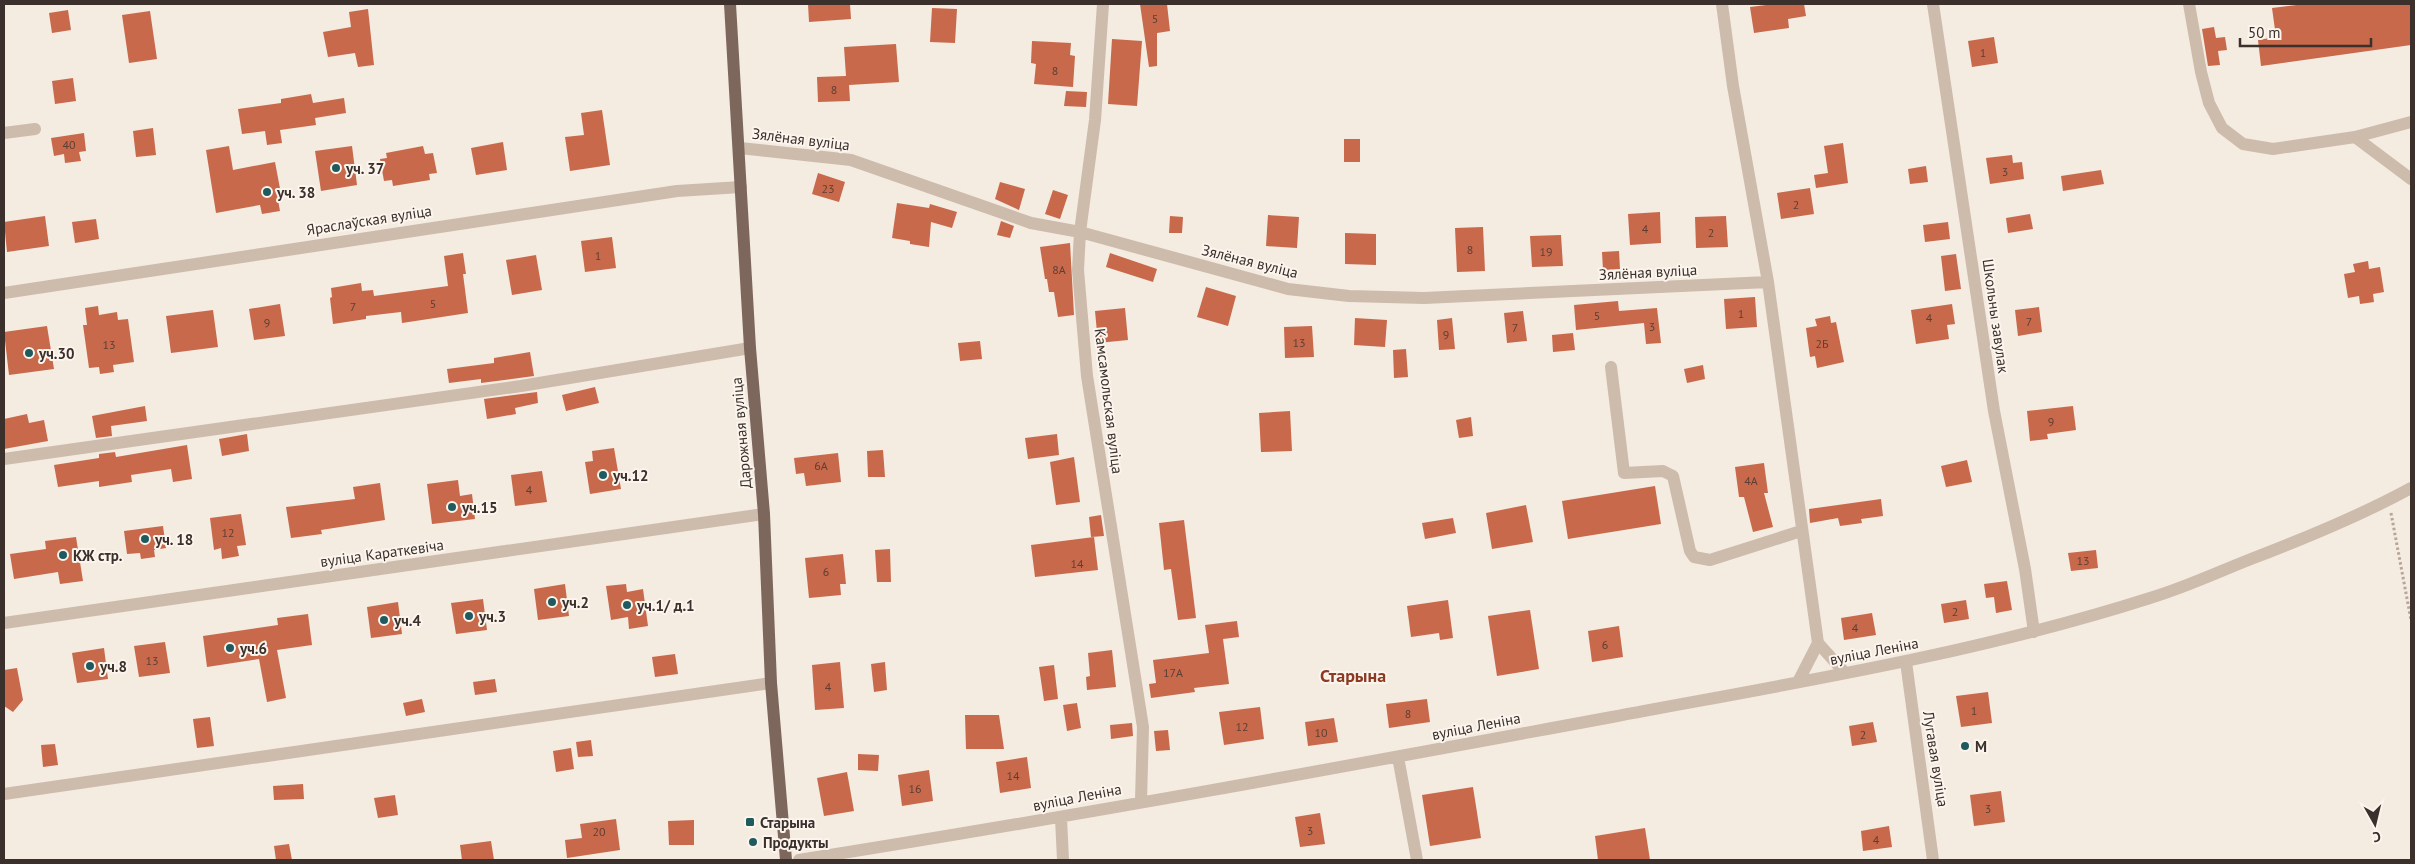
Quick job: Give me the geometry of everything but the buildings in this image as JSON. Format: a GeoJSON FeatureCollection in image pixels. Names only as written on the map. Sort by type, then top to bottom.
{"type":"FeatureCollection","features":[{"type":"Feature","properties":{"kind":"main road","name":"Дарожная вуліца"},"geometry":{"type":"LineString","coordinates":[[730,4],[740,148],[740,187],[750,348],[764,514],[771,683],[786,860]]}},
{"type":"Feature","properties":{"kind":"street","name":"Камсамольская вуліца"},"geometry":{"type":"LineString","coordinates":[[1103,4],[1095,120],[1080,232],[1078,270],[1087,376],[1143,726],[1141,801]]}},
{"type":"Feature","properties":{"kind":"street"},"geometry":{"type":"LineString","coordinates":[[1722,4],[1733,86],[1768,282],[1818,643],[1845,674]]}},
{"type":"Feature","properties":{"kind":"street","name":"Школьны завулак"},"geometry":{"type":"LineString","coordinates":[[1933,4],[1994,411],[2025,569],[2034,632]]}},
{"type":"Feature","properties":{"kind":"street"},"geometry":{"type":"LineString","coordinates":[[2189,4],[2201,72],[2209,103],[2222,128],[2243,144],[2273,149],[2355,137],[2411,122]]}},
{"type":"Feature","properties":{"kind":"street"},"geometry":{"type":"LineString","coordinates":[[4,133],[34,129]]}},
{"type":"Feature","properties":{"kind":"street"},"geometry":{"type":"LineString","coordinates":[[2355,137],[2411,179]]}},
{"type":"Feature","properties":{"kind":"street","name":"Зялёная вуліца"},"geometry":{"type":"LineString","coordinates":[[740,148],[851,160],[1031,223],[1080,232],[1288,289],[1349,296],[1424,298],[1768,282]]}},
{"type":"Feature","properties":{"kind":"street","name":"Яраслаўская вуліца"},"geometry":{"type":"LineString","coordinates":[[4,292],[677,191],[740,187]]}},
{"type":"Feature","properties":{"kind":"street"},"geometry":{"type":"LineString","coordinates":[[4,459],[521,386],[750,348]]}},
{"type":"Feature","properties":{"kind":"street"},"geometry":{"type":"LineString","coordinates":[[1611,367],[1624,473],[1662,471],[1673,476],[1690,551],[1694,557],[1710,560],[1801,530]]}},
{"type":"Feature","properties":{"kind":"street","name":"вуліца Леніна"},"geometry":{"type":"LineString","coordinates":[[799,860],[1061,818],[1141,801],[1398,757],[1906,662],[2034,632],[2154,598],[2321,532],[2388,501],[2411,488]]}},
{"type":"Feature","properties":{"kind":"street","name":"вуліца Караткевіча"},"geometry":{"type":"LineString","coordinates":[[4,623],[764,514]]}},
{"type":"Feature","properties":{"kind":"street"},"geometry":{"type":"LineString","coordinates":[[1798,682],[1818,643]]}},
{"type":"Feature","properties":{"kind":"street","name":"Лугавая вуліца"},"geometry":{"type":"LineString","coordinates":[[1906,662],[1933,860]]}},
{"type":"Feature","properties":{"kind":"street"},"geometry":{"type":"LineString","coordinates":[[4,794],[771,683]]}},
{"type":"Feature","properties":{"kind":"street"},"geometry":{"type":"LineString","coordinates":[[1398,757],[1417,860]]}},
{"type":"Feature","properties":{"kind":"street"},"geometry":{"type":"LineString","coordinates":[[1061,818],[1063,860]]}},
{"type":"Feature","properties":{"kind":"path"},"geometry":{"type":"LineString","coordinates":[[2388,501],[2411,620]]}},
{"type":"Feature","properties":{"kind":"place","name":"уч. 37"},"geometry":{"type":"Point","coordinates":[336,168]}},
{"type":"Feature","properties":{"kind":"place","name":"уч. 38"},"geometry":{"type":"Point","coordinates":[267,192]}},
{"type":"Feature","properties":{"kind":"place","name":"уч.30"},"geometry":{"type":"Point","coordinates":[29,353]}},
{"type":"Feature","properties":{"kind":"place","name":"уч.12"},"geometry":{"type":"Point","coordinates":[603,475]}},
{"type":"Feature","properties":{"kind":"place","name":"уч.15"},"geometry":{"type":"Point","coordinates":[452,507]}},
{"type":"Feature","properties":{"kind":"place","name":"уч. 18"},"geometry":{"type":"Point","coordinates":[145,539]}},
{"type":"Feature","properties":{"kind":"place","name":"КЖ стр."},"geometry":{"type":"Point","coordinates":[63,555]}},
{"type":"Feature","properties":{"kind":"place","name":"уч.2"},"geometry":{"type":"Point","coordinates":[552,602]}},
{"type":"Feature","properties":{"kind":"place","name":"уч.1/ д.1"},"geometry":{"type":"Point","coordinates":[627,605]}},
{"type":"Feature","properties":{"kind":"place","name":"уч.3"},"geometry":{"type":"Point","coordinates":[469,616]}},
{"type":"Feature","properties":{"kind":"place","name":"уч.4"},"geometry":{"type":"Point","coordinates":[384,620]}},
{"type":"Feature","properties":{"kind":"place","name":"уч.6"},"geometry":{"type":"Point","coordinates":[230,648]}},
{"type":"Feature","properties":{"kind":"place","name":"уч.8"},"geometry":{"type":"Point","coordinates":[90,666]}},
{"type":"Feature","properties":{"kind":"place","name":"M"},"geometry":{"type":"Point","coordinates":[1965,746]}},
{"type":"Feature","properties":{"kind":"place","name":"Старына"},"geometry":{"type":"Point","coordinates":[750,822]}},
{"type":"Feature","properties":{"kind":"place","name":"Продукты"},"geometry":{"type":"Point","coordinates":[753,842]}},
{"type":"Feature","properties":{"kind":"district","name":"Старына"},"geometry":{"type":"Point","coordinates":[1353,675]}}]}
